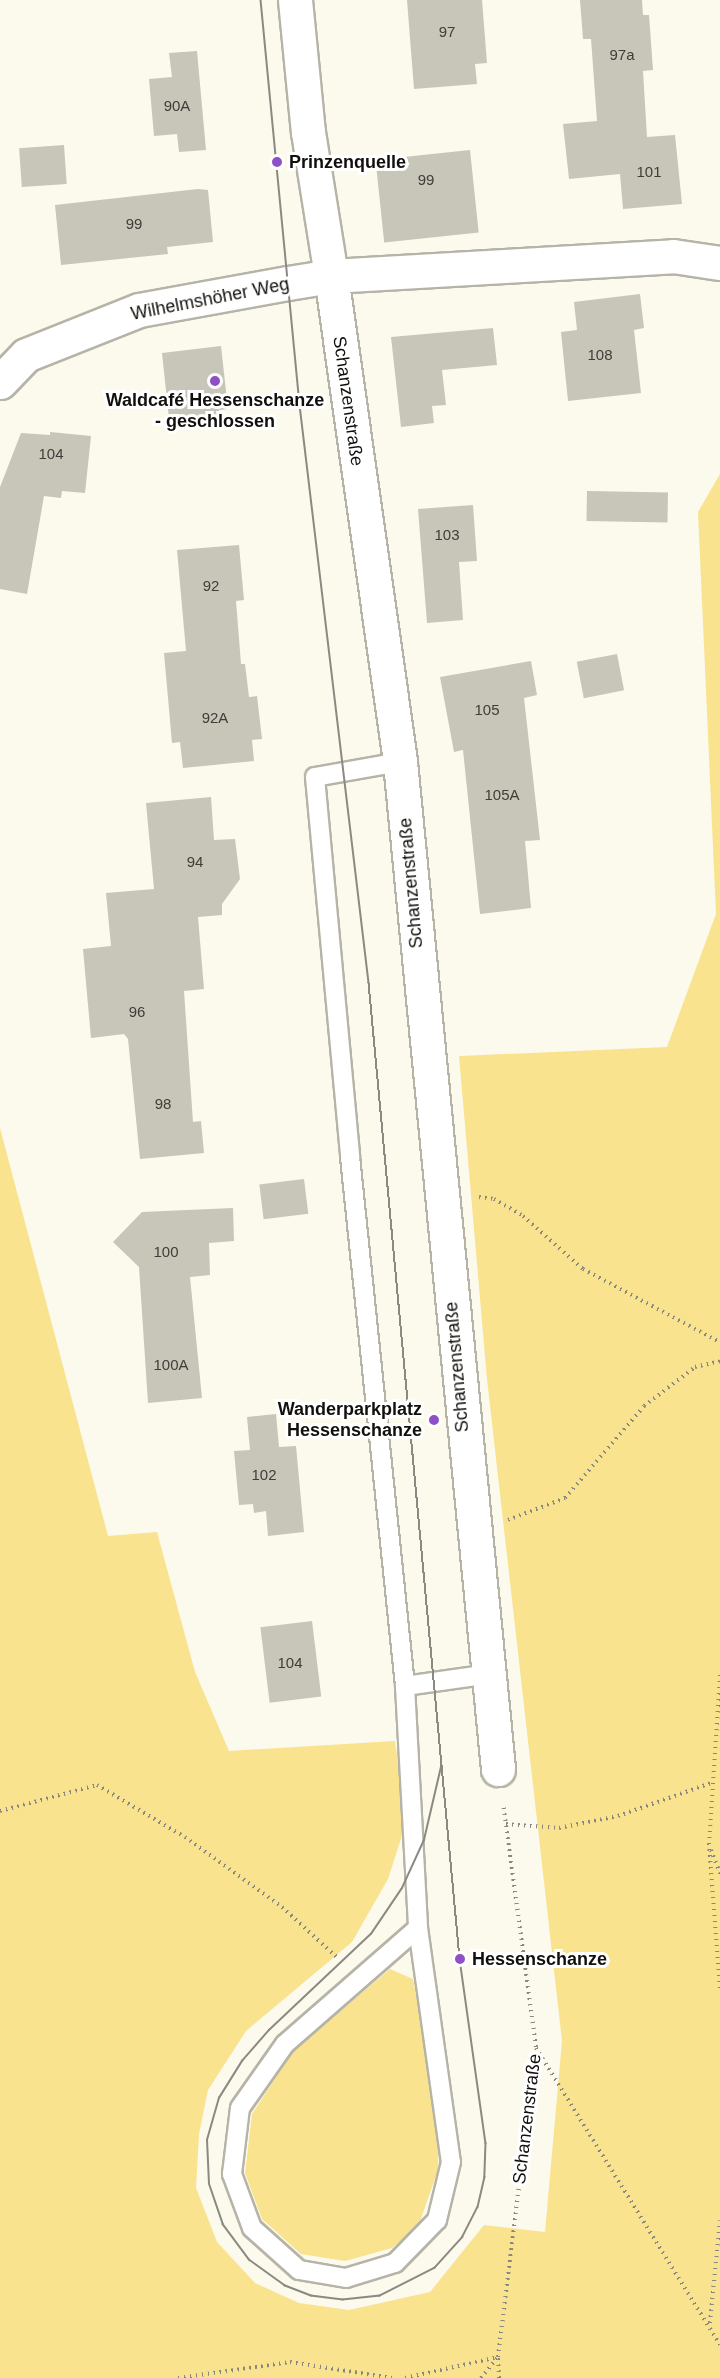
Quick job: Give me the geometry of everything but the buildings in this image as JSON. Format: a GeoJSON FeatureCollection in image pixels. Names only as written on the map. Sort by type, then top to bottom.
{"type":"FeatureCollection","features":[{"type":"Feature","properties":{"kind":"street","name":"Schanzenstraße"},"geometry":{"type":"LineString","coordinates":[[295,0],[308,132],[331,276],[400,762],[472,1527],[490,1674],[498,1769]]}},
{"type":"Feature","properties":{"kind":"street"},"geometry":{"type":"LineString","coordinates":[[331,276],[673,256],[720,263]]}},
{"type":"Feature","properties":{"kind":"street","name":"Wilhelmshöher Weg"},"geometry":{"type":"LineString","coordinates":[[0,382],[26,356],[139,310],[331,276]]}},
{"type":"Feature","properties":{"kind":"lane"},"geometry":{"type":"LineString","coordinates":[[400,762],[315,777],[405,1686],[418,1928],[451,2162],[437,2220],[395,2263],[346,2278],[299,2270],[252,2228],[232,2174],[240,2108],[285,2044],[418,1928]]}},
{"type":"Feature","properties":{"kind":"lane"},"geometry":{"type":"LineString","coordinates":[[405,1686],[490,1674]]}},
{"type":"Feature","properties":{"kind":"path"},"geometry":{"type":"LineString","coordinates":[[441,1194],[494,1198],[523,1216],[583,1269],[720,1342]]}},
{"type":"Feature","properties":{"kind":"path"},"geometry":{"type":"LineString","coordinates":[[472,1527],[522,1518],[565,1498],[644,1406],[694,1367],[720,1361]]}},
{"type":"Feature","properties":{"kind":"path"},"geometry":{"type":"LineString","coordinates":[[720,1675],[709,1843],[720,1990]]}},
{"type":"Feature","properties":{"kind":"path","name":"Schanzenstraße"},"geometry":{"type":"LineString","coordinates":[[499,2378],[498,2357],[536,2047],[506,1824],[559,1828],[618,1816],[712,1783]]}},
{"type":"Feature","properties":{"kind":"path"},"geometry":{"type":"LineString","coordinates":[[0,1811],[97,1785],[185,1837],[282,1906],[359,1978]]}},
{"type":"Feature","properties":{"kind":"path"},"geometry":{"type":"LineString","coordinates":[[709,1843],[720,1874]]}},
{"type":"Feature","properties":{"kind":"path"},"geometry":{"type":"LineString","coordinates":[[536,2047],[710,2324],[720,2345]]}},
{"type":"Feature","properties":{"kind":"path"},"geometry":{"type":"LineString","coordinates":[[710,2324],[720,2220]]}},
{"type":"Feature","properties":{"kind":"path"},"geometry":{"type":"LineString","coordinates":[[405,2378],[498,2357]]}},
{"type":"Feature","properties":{"kind":"path"},"geometry":{"type":"LineString","coordinates":[[481,2378],[498,2357]]}},
{"type":"Feature","properties":{"kind":"path"},"geometry":{"type":"LineString","coordinates":[[178,2378],[290,2362],[392,2378]]}},
{"type":"Feature","properties":{"kind":"shaded area"},"geometry":{"type":"Polygon","coordinates":[[[720,474],[720,2378],[0,2378],[0,1128],[108,1536],[157,1532],[195,1672],[229,1751],[395,1741],[406,1823],[388,1879],[352,1942],[246,2031],[208,2090],[199,2134],[196,2188],[217,2242],[255,2283],[299,2303],[349,2310],[430,2292],[484,2225],[545,2232],[562,2041],[487,1379],[459,1056],[667,1047],[716,914],[698,512],[720,474]]]}},
{"type":"Feature","properties":{"kind":"shaded area"},"geometry":{"type":"Polygon","coordinates":[[[390,1969],[413,1979],[439,2118],[438,2170],[418,2227],[392,2248],[345,2261],[301,2254],[262,2219],[245,2173],[252,2114],[293,2051],[390,1969]]]}},
{"type":"Feature","properties":{"kind":"tram line"},"geometry":{"type":"LineString","coordinates":[[261,0],[300,405],[369,983],[460,1959],[486,2143],[485,2177],[478,2207],[463,2237],[435,2268],[380,2296],[343,2300],[311,2296],[285,2286],[249,2260],[223,2225],[209,2184],[207,2140],[219,2098],[242,2061],[269,2030],[371,1934],[402,1888],[424,1840],[441,1767]]}},
{"type":"Feature","properties":{"kind":"place","name":"Prinzenquelle"},"geometry":{"type":"Point","coordinates":[277,162]}},
{"type":"Feature","properties":{"kind":"place","name":"Waldcafé Hessenschanze - geschlossen"},"geometry":{"type":"Point","coordinates":[215,381]}},
{"type":"Feature","properties":{"kind":"place","name":"Wanderparkplatz Hessenschanze"},"geometry":{"type":"Point","coordinates":[434,1420]}},
{"type":"Feature","properties":{"kind":"place","name":"Hessenschanze"},"geometry":{"type":"Point","coordinates":[460,1959]}}]}
